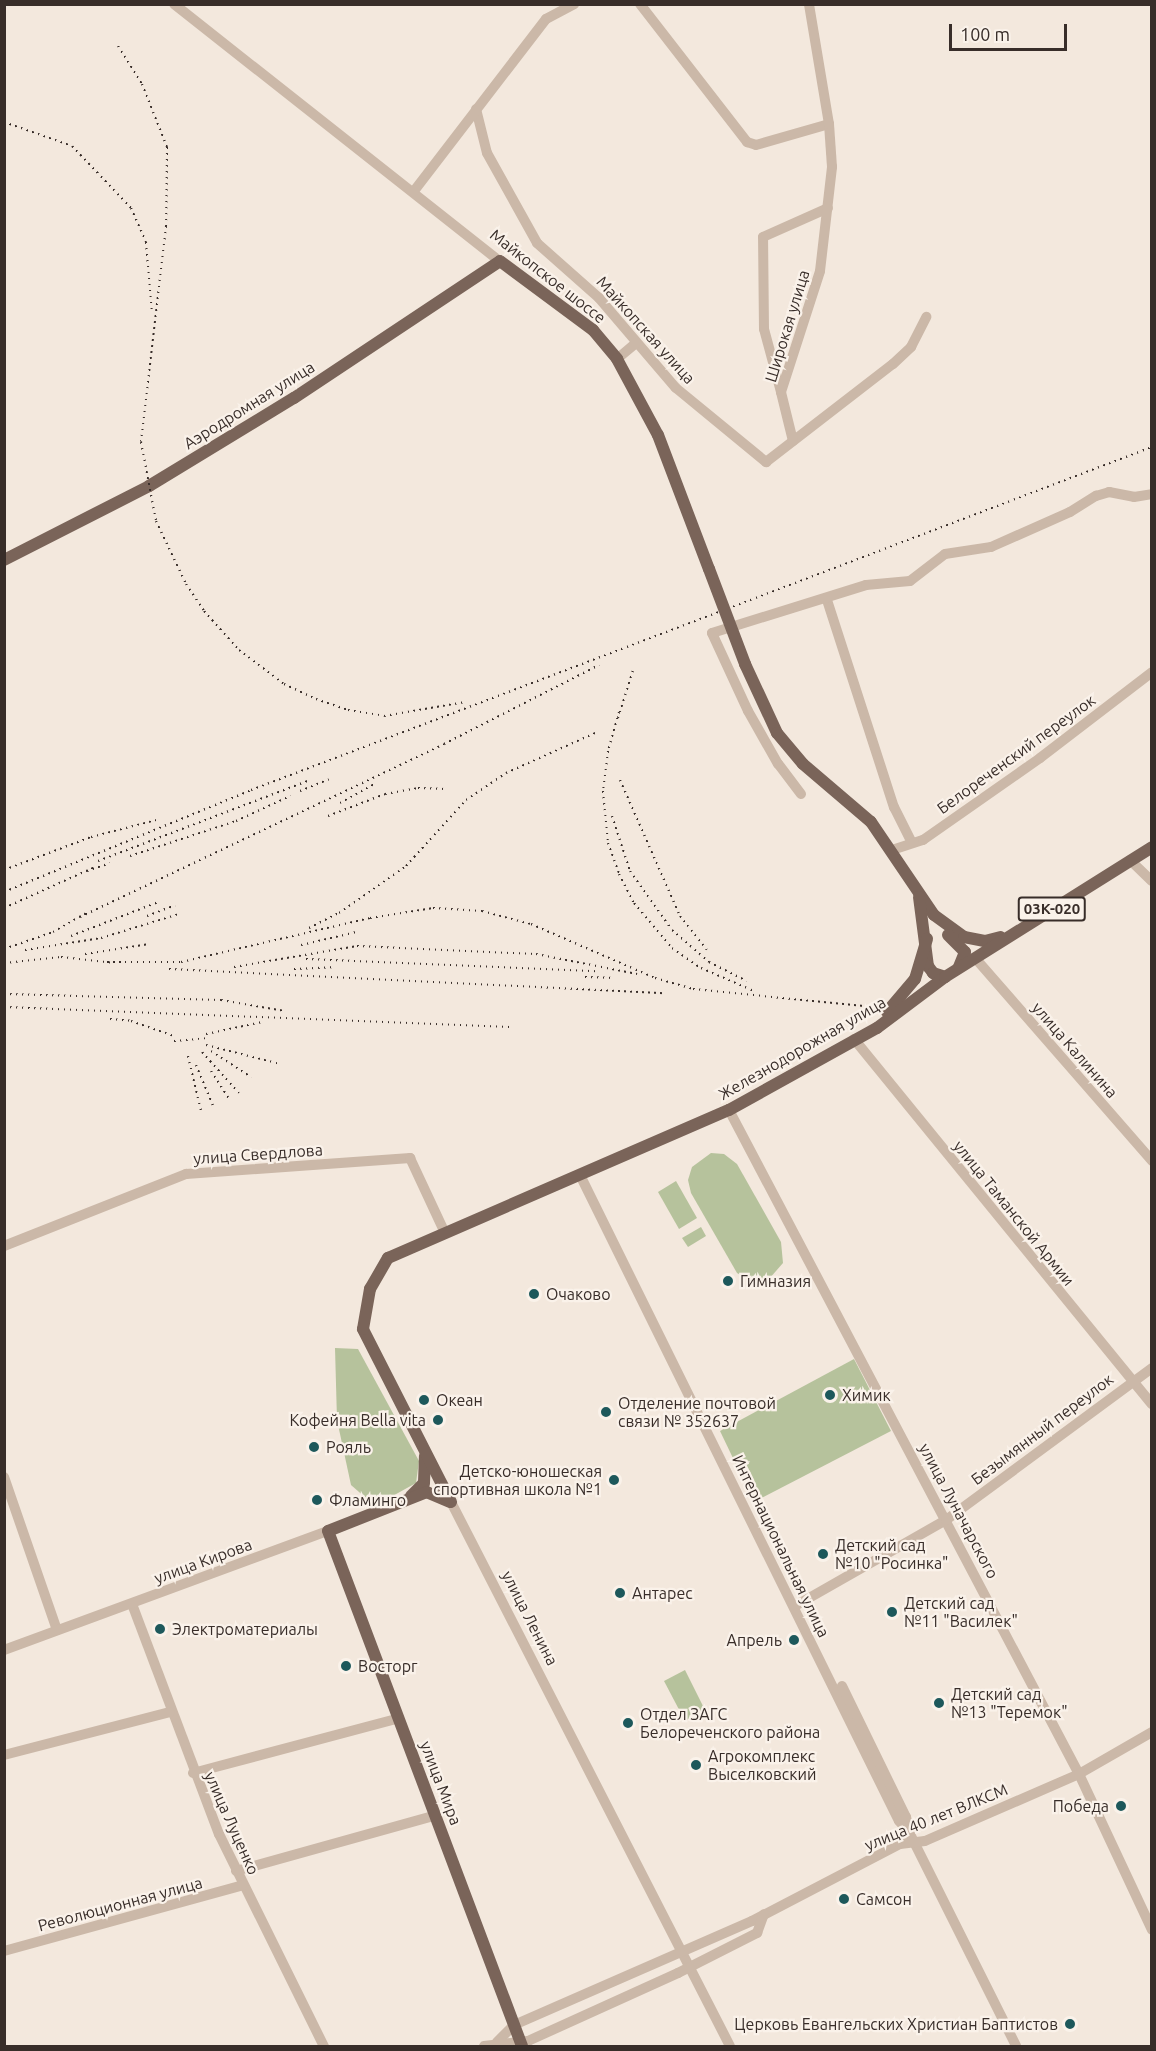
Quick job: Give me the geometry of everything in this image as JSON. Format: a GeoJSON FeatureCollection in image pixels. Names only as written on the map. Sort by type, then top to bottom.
{"type":"FeatureCollection","features":[{"type":"Feature","properties":{"kind":"main road","name":"Майкопское шоссе"},"geometry":{"type":"LineString","coordinates":[[500,261],[593,330],[617,359],[658,435],[745,664],[766,713],[789,749],[871,822],[892,850]]}},
{"type":"Feature","properties":{"kind":"main road","name":"Аэродромная улица"},"geometry":{"type":"LineString","coordinates":[[4,560],[149,486],[294,398],[500,261]]}},
{"type":"Feature","properties":{"kind":"main road","name":"Железнодорожная улица"},"geometry":{"type":"LineString","coordinates":[[444,1231],[729,1110],[877,1028],[949,975],[1152,847]]}},
{"type":"Feature","properties":{"kind":"main road"},"geometry":{"type":"LineString","coordinates":[[892,850],[943,931],[965,951],[965,960],[949,975],[933,973],[928,966],[927,939],[917,890]]}},
{"type":"Feature","properties":{"kind":"main road"},"geometry":{"type":"LineString","coordinates":[[934,915],[952,932],[971,939],[990,940],[1016,931]]}},
{"type":"Feature","properties":{"kind":"main road"},"geometry":{"type":"LineString","coordinates":[[855,1039],[912,985],[927,939]]}},
{"type":"Feature","properties":{"kind":"main road","name":"улица Ленина"},"geometry":{"type":"LineString","coordinates":[[444,1231],[388,1258],[374,1277],[363,1315],[368,1344],[451,1502]]}},
{"type":"Feature","properties":{"kind":"main road"},"geometry":{"type":"LineString","coordinates":[[411,1496],[424,1483],[425,1452]]}},
{"type":"Feature","properties":{"kind":"main road","name":"улица Кирова"},"geometry":{"type":"LineString","coordinates":[[328,1531],[411,1496],[427,1492],[451,1502]]}},
{"type":"Feature","properties":{"kind":"main road","name":"улица Мира"},"geometry":{"type":"LineString","coordinates":[[328,1531],[521,2045]]}},
{"type":"Feature","properties":{"kind":"street","name":"Майкопское шоссе"},"geometry":{"type":"LineString","coordinates":[[174,4],[500,261]]}},
{"type":"Feature","properties":{"kind":"street"},"geometry":{"type":"LineString","coordinates":[[546,19],[549,4]]}},
{"type":"Feature","properties":{"kind":"street"},"geometry":{"type":"LineString","coordinates":[[414,191],[546,19],[574,4]]}},
{"type":"Feature","properties":{"kind":"street"},"geometry":{"type":"LineString","coordinates":[[640,4],[747,142],[756,145],[829,124]]}},
{"type":"Feature","properties":{"kind":"street","name":"Широкая улица"},"geometry":{"type":"LineString","coordinates":[[793,441],[781,392],[810,311],[828,208],[829,124],[809,4]]}},
{"type":"Feature","properties":{"kind":"street","name":"Майкопская улица"},"geometry":{"type":"LineString","coordinates":[[476,109],[487,153],[537,243],[599,298],[676,388],[766,462],[793,441]]}},
{"type":"Feature","properties":{"kind":"street"},"geometry":{"type":"LineString","coordinates":[[781,392],[764,329],[763,237],[828,208]]}},
{"type":"Feature","properties":{"kind":"street"},"geometry":{"type":"LineString","coordinates":[[793,441],[893,364],[910,347],[926,317]]}},
{"type":"Feature","properties":{"kind":"street"},"geometry":{"type":"LineString","coordinates":[[617,359],[636,344]]}},
{"type":"Feature","properties":{"kind":"street"},"geometry":{"type":"LineString","coordinates":[[801,794],[778,764],[748,711],[712,633],[827,600],[866,585],[910,581],[945,554],[991,547],[1070,512],[1096,496],[1109,492],[1134,497],[1152,494]]}},
{"type":"Feature","properties":{"kind":"street"},"geometry":{"type":"LineString","coordinates":[[827,600],[894,807],[912,843]]}},
{"type":"Feature","properties":{"kind":"street","name":"Белореченский переулок"},"geometry":{"type":"LineString","coordinates":[[892,850],[923,840],[1040,758],[1152,672]]}},
{"type":"Feature","properties":{"kind":"street"},"geometry":{"type":"LineString","coordinates":[[1130,860],[1152,881]]}},
{"type":"Feature","properties":{"kind":"street","name":"улица Калинина"},"geometry":{"type":"LineString","coordinates":[[976,959],[1152,1161]]}},
{"type":"Feature","properties":{"kind":"street","name":"улица Таманской Армии"},"geometry":{"type":"LineString","coordinates":[[855,1039],[1152,1404]]}},
{"type":"Feature","properties":{"kind":"street","name":"улица Луначарского"},"geometry":{"type":"LineString","coordinates":[[729,1110],[1079,1774],[1152,1930]]}},
{"type":"Feature","properties":{"kind":"street","name":"улица Свердлова"},"geometry":{"type":"LineString","coordinates":[[4,1246],[186,1174],[410,1158],[444,1231]]}},
{"type":"Feature","properties":{"kind":"street","name":"Интернациональная улица"},"geometry":{"type":"LineString","coordinates":[[583,1173],[906,1817],[909,1832],[1016,2046]]}},
{"type":"Feature","properties":{"kind":"street","name":"Безымянный переулок"},"geometry":{"type":"LineString","coordinates":[[798,1604],[946,1520],[1152,1368]]}},
{"type":"Feature","properties":{"kind":"street"},"geometry":{"type":"LineString","coordinates":[[4,1477],[57,1630]]}},
{"type":"Feature","properties":{"kind":"street","name":"улица Ленина"},"geometry":{"type":"LineString","coordinates":[[451,1502],[730,2046]]}},
{"type":"Feature","properties":{"kind":"street","name":"улица Кирова"},"geometry":{"type":"LineString","coordinates":[[4,1650],[328,1531]]}},
{"type":"Feature","properties":{"kind":"street","name":"улица Луценко"},"geometry":{"type":"LineString","coordinates":[[132,1604],[193,1773],[243,1886],[324,2046]]}},
{"type":"Feature","properties":{"kind":"street"},"geometry":{"type":"LineString","coordinates":[[4,1755],[170,1712]]}},
{"type":"Feature","properties":{"kind":"street"},"geometry":{"type":"LineString","coordinates":[[193,1773],[399,1718]]}},
{"type":"Feature","properties":{"kind":"street","name":"улица 40 лет ВЛКСМ"},"geometry":{"type":"LineString","coordinates":[[497,2043],[514,2025],[764,1914],[900,1844],[915,1844],[1079,1774],[1152,1732]]}},
{"type":"Feature","properties":{"kind":"street"},"geometry":{"type":"LineString","coordinates":[[236,1871],[436,1815]]}},
{"type":"Feature","properties":{"kind":"street","name":"Революционная улица"},"geometry":{"type":"LineString","coordinates":[[4,1951],[243,1886]]}},
{"type":"Feature","properties":{"kind":"street","name":"улица 40 лет ВЛКСМ"},"geometry":{"type":"LineString","coordinates":[[484,2046],[497,2043],[521,2045],[690,1967],[757,1933],[764,1914]]}},
{"type":"Feature","properties":{"kind":"green space"},"geometry":{"type":"Polygon","coordinates":[[[711,1153],[724,1154],[737,1164],[781,1242],[783,1263],[769,1279],[751,1281],[737,1273],[691,1193],[688,1180],[692,1167],[711,1153]]]}},
{"type":"Feature","properties":{"kind":"green space"},"geometry":{"type":"Polygon","coordinates":[[[676,1181],[697,1218],[679,1229],[658,1192],[676,1181]]]}},
{"type":"Feature","properties":{"kind":"green space"},"geometry":{"type":"Polygon","coordinates":[[[701,1227],[706,1236],[688,1247],[682,1238],[701,1227]]]}},
{"type":"Feature","properties":{"kind":"green space"},"geometry":{"type":"Polygon","coordinates":[[[335,1348],[358,1349],[419,1461],[416,1483],[380,1503],[367,1499],[351,1485],[337,1420],[335,1348]]]}},
{"type":"Feature","properties":{"kind":"green space","name":"Химик"},"geometry":{"type":"Polygon","coordinates":[[[854,1359],[891,1431],[754,1502],[720,1431],[854,1359]]]}},
{"type":"Feature","properties":{"kind":"green space"},"geometry":{"type":"Polygon","coordinates":[[[685,1670],[705,1710],[685,1721],[664,1681],[685,1670]]]}},
{"type":"Feature","properties":{"kind":"railway"},"geometry":{"type":"LineString","coordinates":[[118,46],[142,84],[167,147],[166,226],[141,442],[156,521],[186,584],[204,611],[239,650],[284,684],[316,699],[348,710],[384,716],[465,702]]}},
{"type":"Feature","properties":{"kind":"railway"},"geometry":{"type":"LineString","coordinates":[[4,122],[72,146],[131,208],[146,242],[152,313]]}},
{"type":"Feature","properties":{"kind":"railway"},"geometry":{"type":"LineString","coordinates":[[4,892],[251,790],[1152,447]]}},
{"type":"Feature","properties":{"kind":"railway"},"geometry":{"type":"LineString","coordinates":[[80,917],[444,744],[599,665]]}},
{"type":"Feature","properties":{"kind":"railway"},"geometry":{"type":"LineString","coordinates":[[618,718],[634,667]]}},
{"type":"Feature","properties":{"kind":"railway"},"geometry":{"type":"LineString","coordinates":[[619,712],[608,751],[603,791],[608,843],[619,874],[634,903],[672,948],[701,968],[754,991]]}},
{"type":"Feature","properties":{"kind":"railway"},"geometry":{"type":"LineString","coordinates":[[309,928],[339,913],[406,866],[466,800],[506,773],[595,733]]}},
{"type":"Feature","properties":{"kind":"railway"},"geometry":{"type":"LineString","coordinates":[[300,791],[329,779]]}},
{"type":"Feature","properties":{"kind":"railway"},"geometry":{"type":"LineString","coordinates":[[620,780],[680,916],[707,950]]}},
{"type":"Feature","properties":{"kind":"railway"},"geometry":{"type":"LineString","coordinates":[[98,861],[308,781]]}},
{"type":"Feature","properties":{"kind":"railway"},"geometry":{"type":"LineString","coordinates":[[340,803],[376,783]]}},
{"type":"Feature","properties":{"kind":"railway"},"geometry":{"type":"LineString","coordinates":[[328,816],[385,794],[418,788],[445,789]]}},
{"type":"Feature","properties":{"kind":"railway"},"geometry":{"type":"LineString","coordinates":[[130,856],[236,821],[290,796]]}},
{"type":"Feature","properties":{"kind":"railway"},"geometry":{"type":"LineString","coordinates":[[612,816],[630,871],[672,930],[709,962],[747,981]]}},
{"type":"Feature","properties":{"kind":"railway"},"geometry":{"type":"LineString","coordinates":[[4,870],[91,837],[160,819]]}},
{"type":"Feature","properties":{"kind":"railway"},"geometry":{"type":"LineString","coordinates":[[87,871],[110,863]]}},
{"type":"Feature","properties":{"kind":"railway"},"geometry":{"type":"LineString","coordinates":[[4,908],[95,867]]}},
{"type":"Feature","properties":{"kind":"railway"},"geometry":{"type":"LineString","coordinates":[[71,936],[158,902]]}},
{"type":"Feature","properties":{"kind":"railway"},"geometry":{"type":"LineString","coordinates":[[147,916],[175,905]]}},
{"type":"Feature","properties":{"kind":"railway"},"geometry":{"type":"LineString","coordinates":[[107,962],[181,962],[370,918],[433,908],[482,911],[531,924],[655,978],[693,989],[874,1007]]}},
{"type":"Feature","properties":{"kind":"railway"},"geometry":{"type":"LineString","coordinates":[[4,949],[53,932],[86,913]]}},
{"type":"Feature","properties":{"kind":"railway"},"geometry":{"type":"LineString","coordinates":[[25,950],[101,938],[179,914]]}},
{"type":"Feature","properties":{"kind":"railway"},"geometry":{"type":"LineString","coordinates":[[301,945],[357,932]]}},
{"type":"Feature","properties":{"kind":"railway"},"geometry":{"type":"LineString","coordinates":[[85,954],[149,944]]}},
{"type":"Feature","properties":{"kind":"railway"},"geometry":{"type":"LineString","coordinates":[[234,967],[357,946],[536,954],[637,974]]}},
{"type":"Feature","properties":{"kind":"railway"},"geometry":{"type":"LineString","coordinates":[[4,963],[61,957],[115,963]]}},
{"type":"Feature","properties":{"kind":"railway"},"geometry":{"type":"LineString","coordinates":[[306,959],[597,971]]}},
{"type":"Feature","properties":{"kind":"railway"},"geometry":{"type":"LineString","coordinates":[[294,969],[336,967]]}},
{"type":"Feature","properties":{"kind":"railway"},"geometry":{"type":"LineString","coordinates":[[169,969],[664,993]]}},
{"type":"Feature","properties":{"kind":"railway"},"geometry":{"type":"LineString","coordinates":[[585,977],[615,978]]}},
{"type":"Feature","properties":{"kind":"railway"},"geometry":{"type":"LineString","coordinates":[[4,994],[221,1000],[285,1011]]}},
{"type":"Feature","properties":{"kind":"railway"},"geometry":{"type":"LineString","coordinates":[[4,1007],[512,1027]]}},
{"type":"Feature","properties":{"kind":"railway"},"geometry":{"type":"LineString","coordinates":[[110,1019],[131,1021],[174,1036]]}},
{"type":"Feature","properties":{"kind":"railway"},"geometry":{"type":"LineString","coordinates":[[206,1034],[262,1022]]}},
{"type":"Feature","properties":{"kind":"railway"},"geometry":{"type":"LineString","coordinates":[[174,1041],[207,1038]]}},
{"type":"Feature","properties":{"kind":"railway"},"geometry":{"type":"LineString","coordinates":[[206,1045],[280,1064]]}},
{"type":"Feature","properties":{"kind":"railway"},"geometry":{"type":"LineString","coordinates":[[211,1051],[251,1077]]}},
{"type":"Feature","properties":{"kind":"railway"},"geometry":{"type":"LineString","coordinates":[[202,1052],[239,1093]]}},
{"type":"Feature","properties":{"kind":"railway"},"geometry":{"type":"LineString","coordinates":[[188,1056],[201,1111]]}},
{"type":"Feature","properties":{"kind":"railway"},"geometry":{"type":"LineString","coordinates":[[196,1065],[214,1108]]}},
{"type":"Feature","properties":{"kind":"railway"},"geometry":{"type":"LineString","coordinates":[[211,1071],[230,1100]]}},
{"type":"Feature","properties":{"kind":"place","name":"Гимназия"},"geometry":{"type":"Point","coordinates":[728,1281]}},
{"type":"Feature","properties":{"kind":"place","name":"Очаково"},"geometry":{"type":"Point","coordinates":[534,1294]}},
{"type":"Feature","properties":{"kind":"place","name":"Химик"},"geometry":{"type":"Point","coordinates":[830,1395]}},
{"type":"Feature","properties":{"kind":"place","name":"Океан"},"geometry":{"type":"Point","coordinates":[424,1400]}},
{"type":"Feature","properties":{"kind":"place","name":"Отделение почтовой связи № 352637"},"geometry":{"type":"Point","coordinates":[606,1412]}},
{"type":"Feature","properties":{"kind":"place","name":"Кофейня Bella vita"},"geometry":{"type":"Point","coordinates":[438,1420]}},
{"type":"Feature","properties":{"kind":"place","name":"Рояль"},"geometry":{"type":"Point","coordinates":[314,1447]}},
{"type":"Feature","properties":{"kind":"place","name":"Детско-юношеская спортивная школа №1"},"geometry":{"type":"Point","coordinates":[614,1480]}},
{"type":"Feature","properties":{"kind":"place","name":"Фламинго"},"geometry":{"type":"Point","coordinates":[317,1500]}},
{"type":"Feature","properties":{"kind":"place","name":"Детский сад №10 \"Росинка\""},"geometry":{"type":"Point","coordinates":[823,1554]}},
{"type":"Feature","properties":{"kind":"place","name":"Антарес"},"geometry":{"type":"Point","coordinates":[620,1593]}},
{"type":"Feature","properties":{"kind":"place","name":"Детский сад №11 \"Василек\""},"geometry":{"type":"Point","coordinates":[892,1612]}},
{"type":"Feature","properties":{"kind":"place","name":"Электроматериалы"},"geometry":{"type":"Point","coordinates":[160,1629]}},
{"type":"Feature","properties":{"kind":"place","name":"Апрель"},"geometry":{"type":"Point","coordinates":[794,1640]}},
{"type":"Feature","properties":{"kind":"place","name":"Восторг"},"geometry":{"type":"Point","coordinates":[346,1666]}},
{"type":"Feature","properties":{"kind":"place","name":"Детский сад №13 \"Теремок\""},"geometry":{"type":"Point","coordinates":[939,1703]}},
{"type":"Feature","properties":{"kind":"place","name":"Отдел ЗАГС Белореченского района"},"geometry":{"type":"Point","coordinates":[628,1723]}},
{"type":"Feature","properties":{"kind":"place","name":"Агрокомплекс Выселковский"},"geometry":{"type":"Point","coordinates":[696,1765]}},
{"type":"Feature","properties":{"kind":"place","name":"Победа"},"geometry":{"type":"Point","coordinates":[1121,1806]}},
{"type":"Feature","properties":{"kind":"place","name":"Самсон"},"geometry":{"type":"Point","coordinates":[844,1899]}},
{"type":"Feature","properties":{"kind":"place","name":"Церковь Евангельских Христиан Баптистов"},"geometry":{"type":"Point","coordinates":[1070,2024]}}]}
